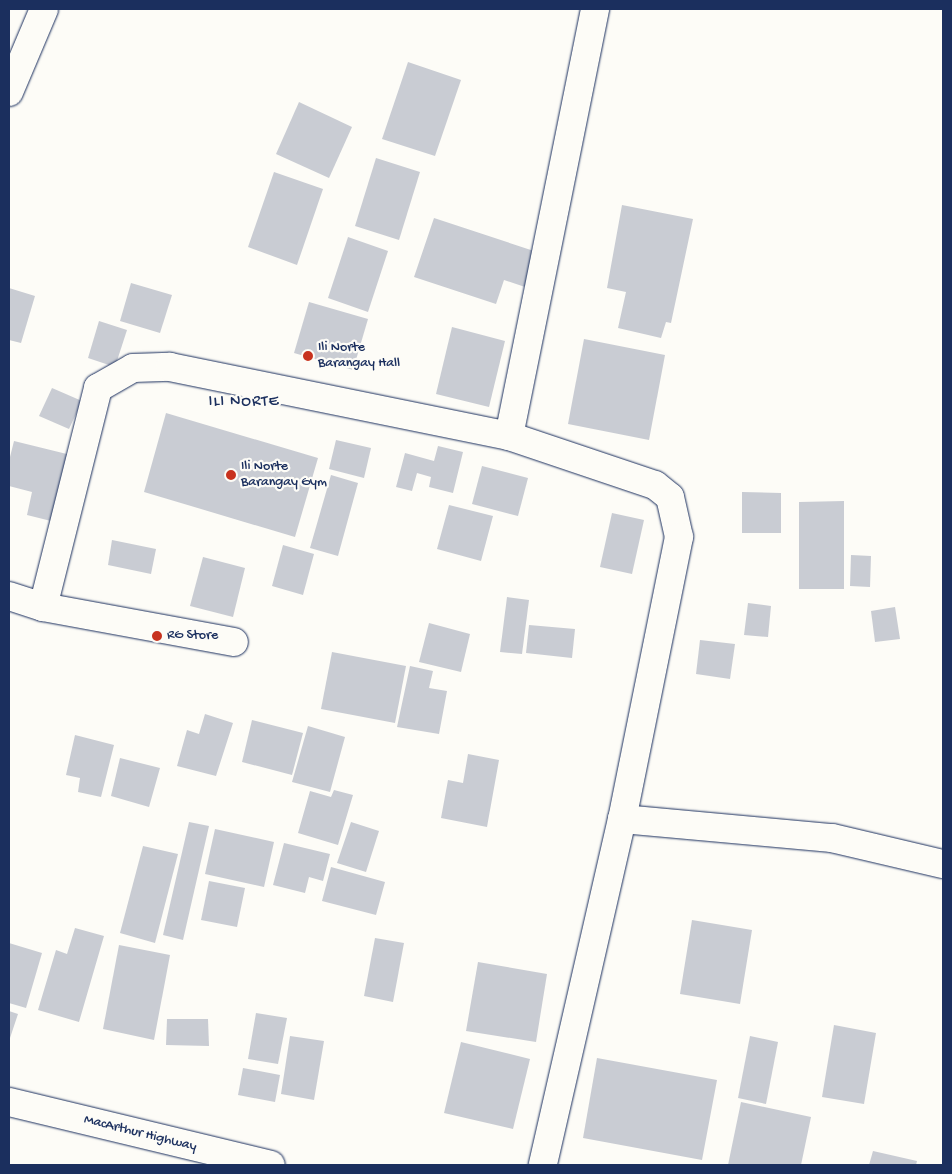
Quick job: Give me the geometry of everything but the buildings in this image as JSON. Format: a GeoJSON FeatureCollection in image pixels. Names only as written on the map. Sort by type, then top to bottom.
{"type":"FeatureCollection","features":[{"type":"Feature","properties":{"kind":"main road"},"geometry":{"type":"LineString","coordinates":[[9,92],[44,9]]}},
{"type":"Feature","properties":{"kind":"main road"},"geometry":{"type":"LineString","coordinates":[[509,436],[595,9]]}},
{"type":"Feature","properties":{"kind":"main road"},"geometry":{"type":"LineString","coordinates":[[43,607],[98,388],[133,368],[158,364],[509,436],[655,485],[670,497],[676,516],[679,537],[622,819],[543,1165]]}},
{"type":"Feature","properties":{"kind":"main road"},"geometry":{"type":"LineString","coordinates":[[9,596],[43,607],[234,642]]}},
{"type":"Feature","properties":{"kind":"main road"},"geometry":{"type":"LineString","coordinates":[[622,819],[832,838],[943,864]]}},
{"type":"Feature","properties":{"kind":"main road","name":"MacArthur Highway"},"geometry":{"type":"LineString","coordinates":[[9,1102],[271,1165]]}},
{"type":"Feature","properties":{"kind":"place","name":"Ili Norte Barangay Hall"},"geometry":{"type":"Point","coordinates":[308,356]}},
{"type":"Feature","properties":{"kind":"place","name":"Ili Norte Barangay Gym"},"geometry":{"type":"Point","coordinates":[231,475]}},
{"type":"Feature","properties":{"kind":"place","name":"RG Store"},"geometry":{"type":"Point","coordinates":[157,636]}},
{"type":"Feature","properties":{"kind":"district","name":"ILI NORTE"},"geometry":{"type":"Point","coordinates":[244,403]}}]}
